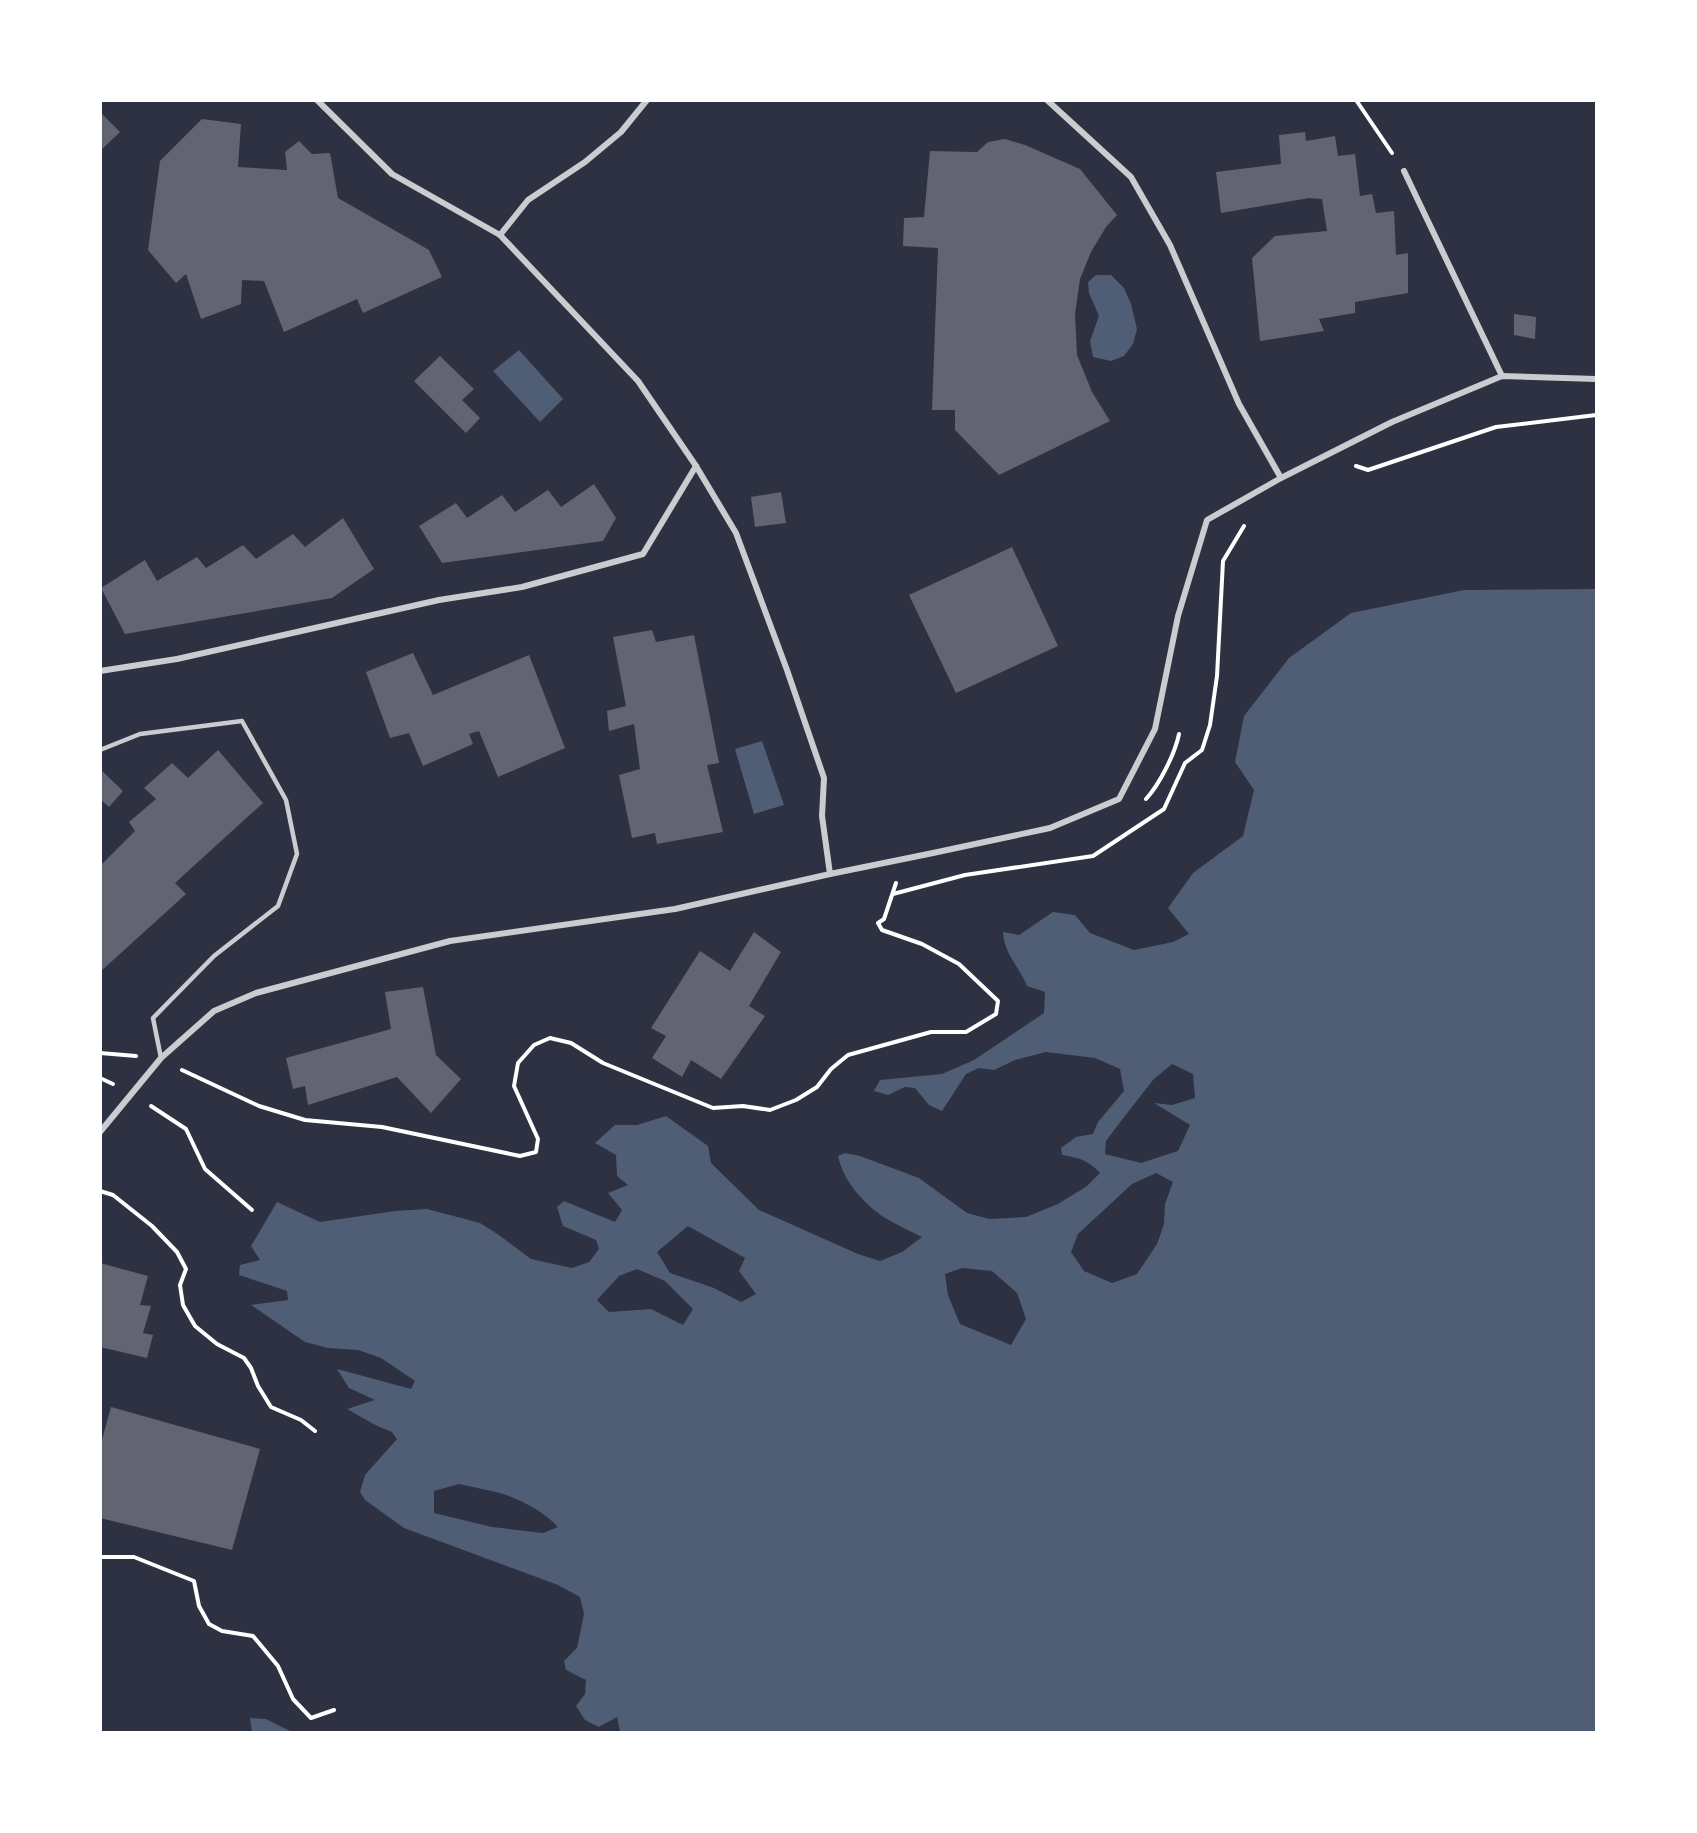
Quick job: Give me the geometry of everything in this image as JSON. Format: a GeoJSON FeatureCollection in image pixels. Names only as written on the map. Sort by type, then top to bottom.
{"type":"FeatureCollection","features":[{"type":"Feature","properties":{"kind":"street"},"geometry":{"type":"LineString","coordinates":[[317,100],[392,174],[500,235],[638,381],[696,466],[736,533],[824,778],[822,816],[830,874]]}},
{"type":"Feature","properties":{"kind":"street"},"geometry":{"type":"LineString","coordinates":[[500,235],[528,200],[585,162],[621,132],[647,100]]}},
{"type":"Feature","properties":{"kind":"street"},"geometry":{"type":"LineString","coordinates":[[1047,100],[1131,177],[1170,245],[1239,404],[1281,478]]}},
{"type":"Feature","properties":{"kind":"street"},"geometry":{"type":"LineString","coordinates":[[1404,171],[1502,376]]}},
{"type":"Feature","properties":{"kind":"street"},"geometry":{"type":"LineString","coordinates":[[100,1132],[161,1058],[214,1011],[256,993],[450,941],[675,909],[1050,828],[1119,799],[1155,729],[1178,616],[1207,520],[1281,478],[1392,422],[1502,376],[1596,379]]}},
{"type":"Feature","properties":{"kind":"street"},"geometry":{"type":"LineString","coordinates":[[100,671],[177,659],[439,600],[522,587],[643,554],[696,466]]}},
{"type":"Feature","properties":{"kind":"lane"},"geometry":{"type":"LineString","coordinates":[[100,750],[140,734],[242,721],[286,800],[297,854],[278,906],[214,956],[153,1018],[161,1058]]}},
{"type":"Feature","properties":{"kind":"path"},"geometry":{"type":"LineString","coordinates":[[1356,100],[1404,171]]}},
{"type":"Feature","properties":{"kind":"path"},"geometry":{"type":"LineString","coordinates":[[1368,470],[1496,427],[1596,415]]}},
{"type":"Feature","properties":{"kind":"path"},"geometry":{"type":"LineString","coordinates":[[892,894],[965,875],[1093,856],[1164,809],[1185,763],[1202,750],[1210,725],[1217,676],[1223,561],[1244,526],[1252,520]]}},
{"type":"Feature","properties":{"kind":"path"},"geometry":{"type":"LineString","coordinates":[[177,1067],[258,1106],[305,1120],[382,1127],[520,1156],[536,1152],[538,1139],[514,1086],[518,1062],[534,1045],[550,1038],[571,1043],[603,1063],[713,1107],[743,1106],[770,1110],[796,1100],[817,1087],[831,1068],[848,1055],[931,1032],[966,1032],[996,1014],[998,1000],[959,964],[922,944],[882,930],[878,922],[884,919],[896,884]]}},
{"type":"Feature","properties":{"kind":"path"},"geometry":{"type":"LineString","coordinates":[[158,1110],[186,1129],[205,1169],[252,1210]]}},
{"type":"Feature","properties":{"kind":"path"},"geometry":{"type":"LineString","coordinates":[[100,1191],[113,1195],[152,1226],[177,1252],[186,1269],[180,1285],[183,1305],[195,1326],[217,1344],[244,1358],[271,1407],[301,1420],[315,1431]]}},
{"type":"Feature","properties":{"kind":"path"},"geometry":{"type":"LineString","coordinates":[[100,1557],[134,1557],[194,1581],[199,1606],[209,1624],[222,1631],[253,1636],[278,1666],[293,1699],[311,1718],[334,1710]]}},
{"type":"Feature","properties":{"kind":"water"},"geometry":{"type":"Polygon","coordinates":[[[1096,275],[1111,275],[1124,288],[1131,304],[1137,329],[1133,344],[1124,356],[1111,361],[1093,357],[1090,341],[1099,316],[1089,293],[1088,282],[1096,275]]]}},
{"type":"Feature","properties":{"kind":"water"},"geometry":{"type":"Polygon","coordinates":[[[519,350],[563,399],[540,422],[493,371],[519,350]]]}},
{"type":"Feature","properties":{"kind":"water"},"geometry":{"type":"Polygon","coordinates":[[[1596,589],[1596,1732],[620,1732],[617,1717],[599,1727],[585,1720],[576,1706],[585,1694],[586,1680],[566,1670],[564,1661],[577,1648],[584,1614],[580,1597],[558,1585],[404,1528],[365,1500],[360,1492],[365,1475],[397,1439],[392,1432],[347,1409],[375,1400],[349,1388],[337,1369],[411,1389],[415,1381],[381,1358],[358,1350],[328,1348],[305,1342],[251,1305],[288,1300],[287,1291],[239,1275],[240,1265],[260,1260],[251,1246],[277,1202],[320,1222],[395,1211],[427,1209],[480,1223],[531,1259],[572,1268],[589,1262],[599,1249],[596,1240],[563,1226],[557,1207],[564,1201],[615,1222],[622,1210],[608,1193],[628,1185],[617,1176],[616,1155],[595,1143],[615,1125],[637,1125],[666,1116],[708,1146],[711,1163],[759,1210],[858,1254],[880,1261],[902,1252],[922,1237],[885,1218],[862,1199],[844,1174],[838,1156],[845,1153],[860,1156],[919,1178],[967,1213],[989,1219],[1026,1217],[1058,1204],[1087,1186],[1100,1173],[1083,1160],[1062,1155],[1061,1148],[1076,1137],[1093,1134],[1098,1122],[1124,1091],[1120,1069],[1095,1058],[1046,1052],[1015,1060],[994,1070],[979,1068],[966,1074],[942,1111],[929,1105],[915,1088],[905,1087],[888,1095],[874,1091],[880,1080],[942,1074],[974,1060],[1044,1013],[1045,992],[1027,986],[1006,947],[1003,932],[1019,935],[1053,912],[1075,915],[1090,933],[1134,950],[1173,942],[1189,934],[1168,908],[1193,873],[1243,836],[1254,790],[1235,762],[1244,716],[1289,658],[1351,613],[1464,590],[1596,589]],[[1172,1064],[1153,1080],[1106,1141],[1105,1154],[1141,1163],[1178,1151],[1190,1125],[1154,1103],[1172,1105],[1195,1098],[1193,1074],[1172,1064]],[[1156,1173],[1132,1184],[1078,1234],[1071,1252],[1084,1271],[1112,1283],[1137,1274],[1157,1244],[1164,1224],[1165,1204],[1173,1182],[1156,1173]],[[688,1226],[657,1252],[670,1273],[714,1288],[741,1302],[756,1294],[739,1271],[745,1258],[688,1226]],[[962,1268],[945,1274],[948,1295],[960,1324],[1011,1345],[1026,1319],[1017,1293],[992,1271],[962,1268]],[[637,1269],[619,1276],[597,1300],[609,1312],[651,1309],[683,1325],[693,1309],[665,1281],[637,1269]],[[459,1484],[434,1491],[434,1513],[492,1527],[543,1533],[558,1527],[538,1510],[513,1498],[459,1484]]]}},
{"type":"Feature","properties":{"kind":"water"},"geometry":{"type":"Polygon","coordinates":[[[762,741],[784,805],[754,814],[735,749],[762,741]]]}},
{"type":"Feature","properties":{"kind":"water"},"geometry":{"type":"Polygon","coordinates":[[[250,1718],[266,1719],[292,1732],[252,1732],[250,1718]]]}},
{"type":"Feature","properties":{"kind":"building"},"geometry":{"type":"Polygon","coordinates":[[[100,112],[120,132],[100,151],[100,112]]]}},
{"type":"Feature","properties":{"kind":"building"},"geometry":{"type":"Polygon","coordinates":[[[202,119],[241,124],[238,167],[287,170],[285,152],[299,141],[312,154],[330,153],[338,198],[429,250],[442,277],[363,313],[357,299],[284,332],[264,281],[242,280],[241,304],[201,319],[186,274],[176,283],[148,250],[160,161],[202,119]]]}},
{"type":"Feature","properties":{"kind":"building"},"geometry":{"type":"Polygon","coordinates":[[[1305,132],[1306,141],[1335,136],[1338,156],[1355,154],[1360,196],[1372,194],[1376,213],[1394,211],[1396,255],[1408,253],[1408,293],[1355,302],[1355,313],[1319,319],[1324,331],[1260,341],[1252,258],[1275,236],[1327,231],[1322,199],[1309,198],[1221,213],[1216,172],[1281,164],[1279,135],[1305,132]]]}},
{"type":"Feature","properties":{"kind":"building"},"geometry":{"type":"Polygon","coordinates":[[[1005,139],[1025,145],[1080,169],[1117,215],[1106,227],[1091,252],[1080,279],[1075,314],[1077,355],[1092,392],[1110,421],[999,475],[955,430],[955,410],[932,410],[938,248],[903,246],[904,218],[924,217],[930,151],[977,152],[988,142],[1005,139]]]}},
{"type":"Feature","properties":{"kind":"building"},"geometry":{"type":"Polygon","coordinates":[[[1514,314],[1536,317],[1535,339],[1514,335],[1514,314]]]}},
{"type":"Feature","properties":{"kind":"building"},"geometry":{"type":"Polygon","coordinates":[[[440,356],[474,389],[462,400],[480,418],[466,433],[414,381],[440,356]]]}},
{"type":"Feature","properties":{"kind":"building"},"geometry":{"type":"Polygon","coordinates":[[[594,484],[616,518],[603,541],[442,563],[419,526],[456,503],[467,518],[502,495],[515,512],[548,490],[561,507],[594,484]]]}},
{"type":"Feature","properties":{"kind":"building"},"geometry":{"type":"Polygon","coordinates":[[[781,492],[786,523],[755,527],[751,497],[781,492]]]}},
{"type":"Feature","properties":{"kind":"building"},"geometry":{"type":"Polygon","coordinates":[[[343,518],[374,569],[332,598],[125,634],[101,588],[145,560],[157,581],[197,557],[206,568],[243,545],[256,559],[293,534],[305,547],[343,518]]]}},
{"type":"Feature","properties":{"kind":"building"},"geometry":{"type":"Polygon","coordinates":[[[1012,547],[1058,646],[956,693],[909,595],[1012,547]]]}},
{"type":"Feature","properties":{"kind":"building"},"geometry":{"type":"Polygon","coordinates":[[[652,630],[656,642],[694,635],[719,763],[707,765],[723,832],[657,844],[655,833],[632,838],[619,775],[640,769],[634,724],[609,731],[607,711],[626,706],[613,637],[652,630]]]}},
{"type":"Feature","properties":{"kind":"building"},"geometry":{"type":"Polygon","coordinates":[[[413,653],[433,695],[529,655],[565,748],[498,777],[479,731],[469,734],[473,744],[423,766],[409,733],[390,738],[366,672],[413,653]]]}},
{"type":"Feature","properties":{"kind":"building"},"geometry":{"type":"Polygon","coordinates":[[[218,750],[263,803],[175,883],[186,894],[100,972],[100,862],[102,864],[135,831],[129,822],[156,799],[144,788],[172,763],[188,778],[218,750]]]}},
{"type":"Feature","properties":{"kind":"building"},"geometry":{"type":"Polygon","coordinates":[[[100,769],[123,791],[109,807],[100,799],[100,769]]]}},
{"type":"Feature","properties":{"kind":"building"},"geometry":{"type":"Polygon","coordinates":[[[754,932],[781,952],[749,1006],[765,1016],[721,1079],[691,1060],[682,1077],[652,1058],[666,1036],[651,1028],[700,951],[730,971],[754,932]]]}},
{"type":"Feature","properties":{"kind":"building"},"geometry":{"type":"Polygon","coordinates":[[[423,987],[436,1055],[461,1079],[431,1113],[397,1077],[308,1105],[305,1086],[293,1089],[286,1058],[391,1029],[385,992],[423,987]]]}},
{"type":"Feature","properties":{"kind":"building"},"geometry":{"type":"Polygon","coordinates":[[[100,1263],[148,1276],[140,1305],[151,1306],[143,1333],[153,1335],[147,1358],[100,1347],[100,1263]]]}},
{"type":"Feature","properties":{"kind":"building"},"geometry":{"type":"Polygon","coordinates":[[[111,1407],[260,1449],[232,1550],[100,1518],[100,1447],[111,1407]]]}}]}
